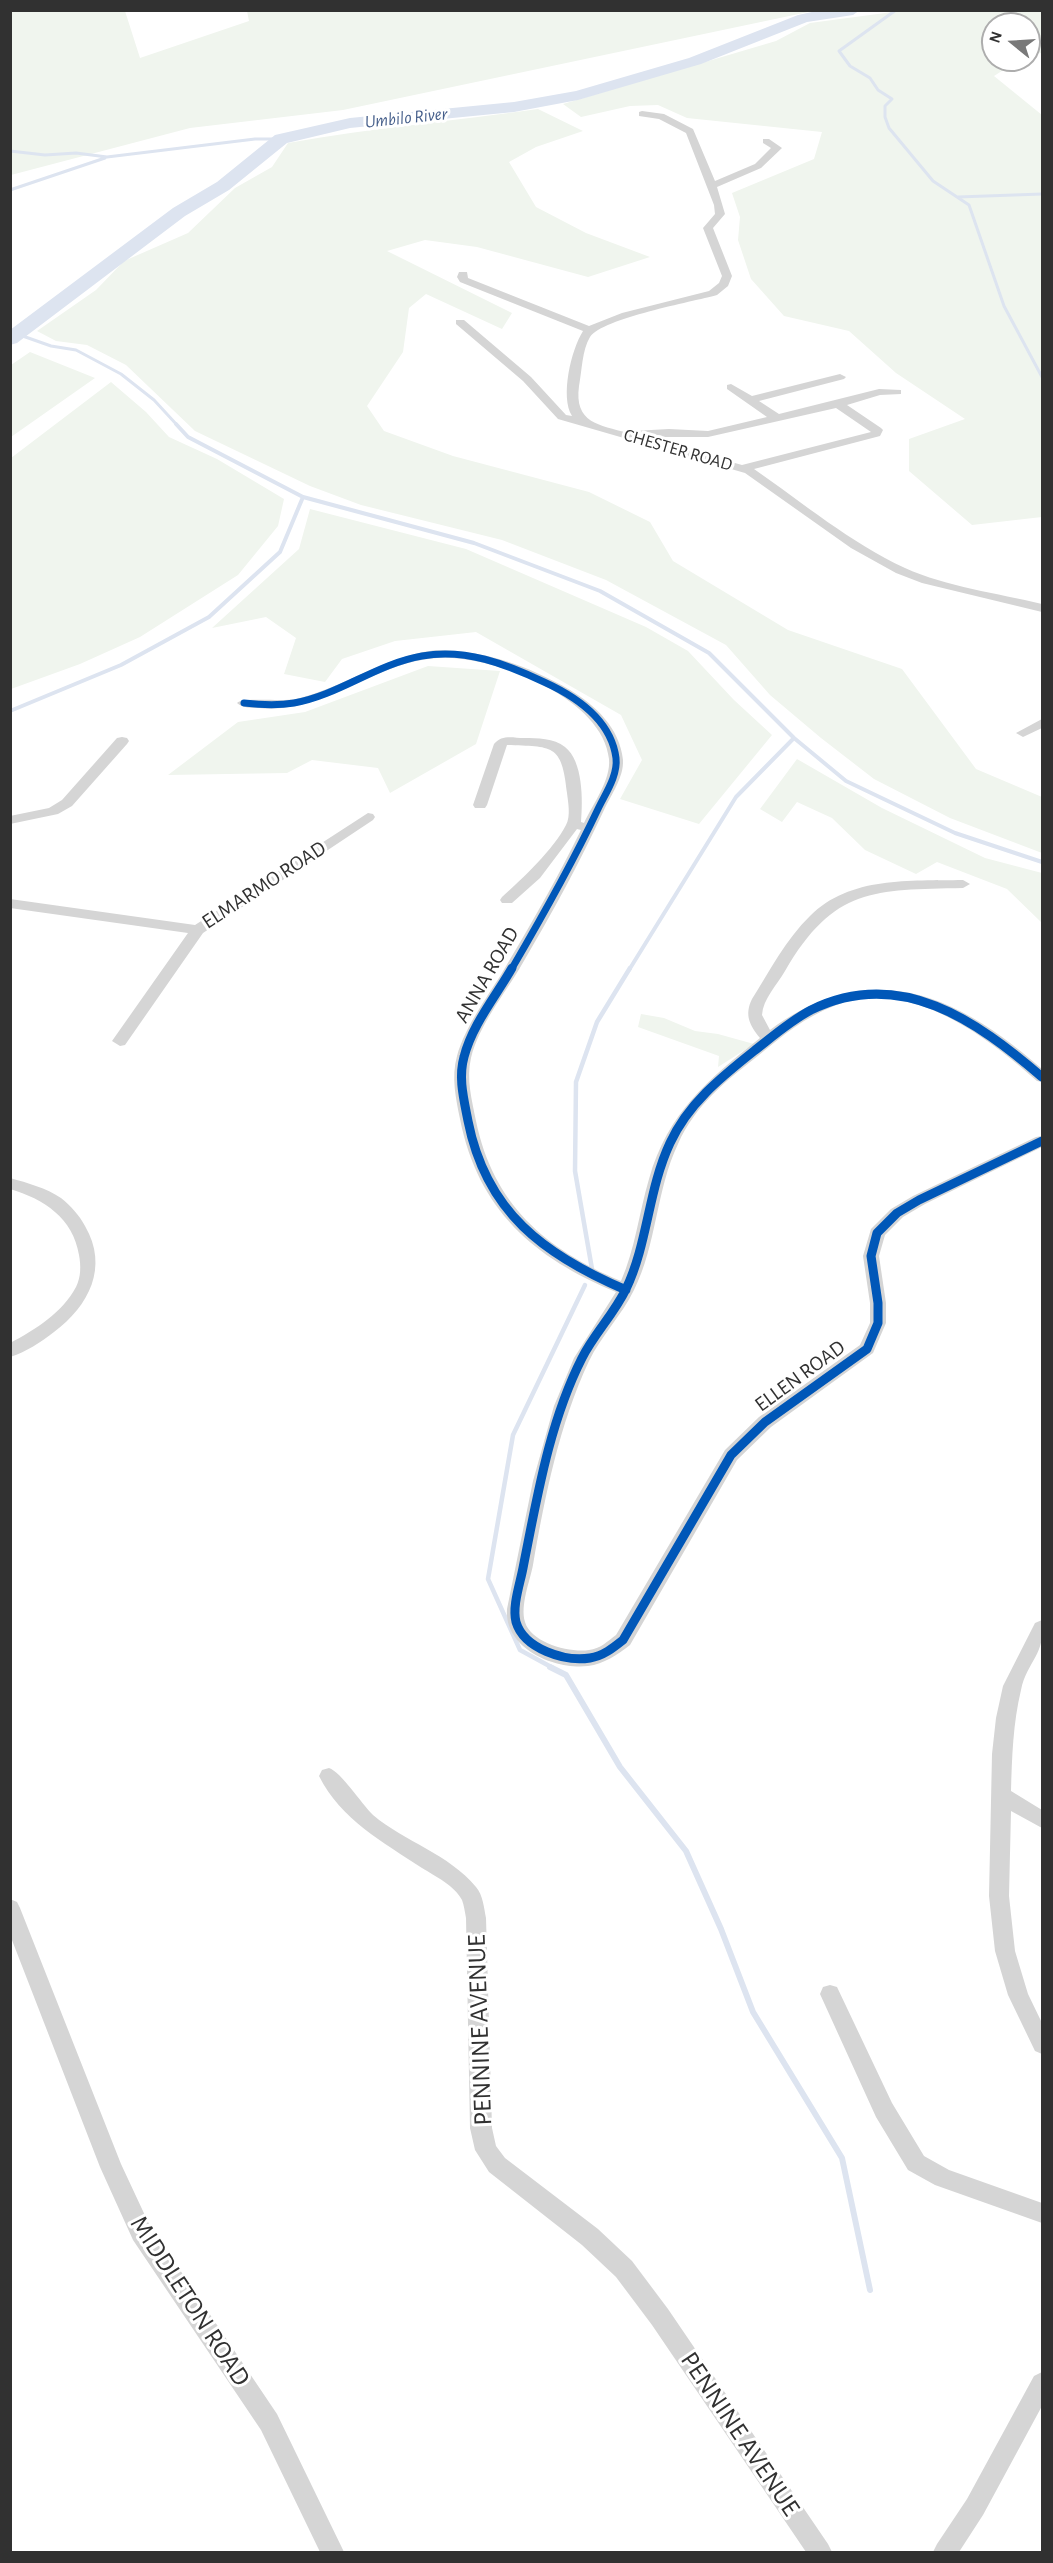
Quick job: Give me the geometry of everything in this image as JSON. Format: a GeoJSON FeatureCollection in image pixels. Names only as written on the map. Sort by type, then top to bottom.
{"type":"FeatureCollection","features":[{"type":"Feature","properties":{"kind":"street"},"geometry":{"type":"LineString","coordinates":[[585,424],[573,411],[572,399],[583,340],[589,330],[608,321],[719,290],[727,276],[708,228],[720,214],[719,205],[689,129],[661,116],[642,114]]}},
{"type":"Feature","properties":{"kind":"street"},"geometry":{"type":"LineString","coordinates":[[712,186],[764,162],[777,148],[766,141]]}},
{"type":"Feature","properties":{"kind":"street"},"geometry":{"type":"LineString","coordinates":[[463,274],[464,280],[589,330]]}},
{"type":"Feature","properties":{"kind":"street","name":"CHESTER ROAD"},"geometry":{"type":"LineString","coordinates":[[459,322],[527,379],[562,417],[742,469],[761,478],[855,545],[900,570],[926,580],[1042,608]]}},
{"type":"Feature","properties":{"kind":"street"},"geometry":{"type":"LineString","coordinates":[[749,400],[840,377]]}},
{"type":"Feature","properties":{"kind":"street"},"geometry":{"type":"LineString","coordinates":[[731,387],[778,419]]}},
{"type":"Feature","properties":{"kind":"street"},"geometry":{"type":"LineString","coordinates":[[623,435],[654,432],[708,434],[778,419],[879,392],[897,392]]}},
{"type":"Feature","properties":{"kind":"street"},"geometry":{"type":"LineString","coordinates":[[742,469],[876,434],[873,427],[838,404]]}},
{"type":"Feature","properties":{"kind":"street","name":"ANNA ROAD"},"geometry":{"type":"LineString","coordinates":[[244,703],[271,707],[314,699],[390,664],[422,655],[446,654],[474,657],[520,670],[580,702],[600,722],[609,736],[616,766],[579,850],[474,1032],[463,1062],[462,1094],[483,1176],[498,1200],[523,1228],[552,1253],[576,1269],[626,1290]]}},
{"type":"Feature","properties":{"kind":"street"},"geometry":{"type":"LineString","coordinates":[[1023,733],[1042,723]]}},
{"type":"Feature","properties":{"kind":"street"},"geometry":{"type":"LineString","coordinates":[[10,820],[53,811],[67,803],[122,741]]}},
{"type":"Feature","properties":{"kind":"street"},"geometry":{"type":"LineString","coordinates":[[480,805],[504,741],[551,745],[563,750],[570,761],[574,824]]}},
{"type":"Feature","properties":{"kind":"street","name":"ELMARMO ROAD"},"geometry":{"type":"LineString","coordinates":[[10,903],[198,930],[368,817]]}},
{"type":"Feature","properties":{"kind":"street"},"geometry":{"type":"LineString","coordinates":[[574,824],[590,828]]}},
{"type":"Feature","properties":{"kind":"street"},"geometry":{"type":"LineString","coordinates":[[507,900],[542,867],[565,832],[574,824]]}},
{"type":"Feature","properties":{"kind":"street"},"geometry":{"type":"LineString","coordinates":[[768,1039],[756,1020],[755,1011],[760,999],[801,934],[826,910],[858,892],[893,887],[963,884]]}},
{"type":"Feature","properties":{"kind":"street"},"geometry":{"type":"LineString","coordinates":[[120,1041],[198,930]]}},
{"type":"Feature","properties":{"kind":"street"},"geometry":{"type":"LineString","coordinates":[[626,1290],[640,1255],[659,1172],[683,1120],[708,1087],[768,1039],[813,1009],[844,998],[864,995],[899,997],[929,1003],[957,1014],[980,1027],[1042,1077]]}},
{"type":"Feature","properties":{"kind":"street","name":"ELLEN ROAD"},"geometry":{"type":"LineString","coordinates":[[626,1290],[583,1356],[553,1433],[521,1579],[516,1620],[521,1631],[550,1653],[579,1659],[600,1655],[623,1640],[731,1455],[765,1422],[854,1361],[867,1349],[873,1340],[878,1323],[872,1256],[877,1233],[897,1213],[919,1200],[1042,1141]]}},
{"type":"Feature","properties":{"kind":"street"},"geometry":{"type":"LineString","coordinates":[[10,1183],[30,1188],[58,1204],[79,1225],[89,1259],[85,1284],[66,1312],[38,1337],[10,1351]]}},
{"type":"Feature","properties":{"kind":"street"},"geometry":{"type":"LineString","coordinates":[[1042,1628],[1012,1686],[1004,1736],[999,1896],[1005,1951],[1018,1995],[1042,2044]]}},
{"type":"Feature","properties":{"kind":"street","name":"PENNINE AVENUE"},"geometry":{"type":"LineString","coordinates":[[329,1776],[348,1802],[368,1822],[453,1876],[471,1895],[476,1918],[481,2128],[486,2150],[497,2165],[590,2237],[624,2269],[660,2317],[820,2553]]}},
{"type":"Feature","properties":{"kind":"street"},"geometry":{"type":"LineString","coordinates":[[1002,1796],[1042,1820]]}},
{"type":"Feature","properties":{"kind":"street","name":"MIDDLETON ROAD"},"geometry":{"type":"LineString","coordinates":[[10,1908],[111,2167],[141,2232],[269,2422],[333,2553]]}},
{"type":"Feature","properties":{"kind":"street"},"geometry":{"type":"LineString","coordinates":[[830,1994],[884,2110],[916,2163],[943,2178],[1042,2213]]}},
{"type":"Feature","properties":{"kind":"street"},"geometry":{"type":"LineString","coordinates":[[945,2553],[975,2507],[1042,2384]]}},
{"type":"Feature","properties":{"kind":"shaded area"},"geometry":{"type":"Polygon","coordinates":[[[11,10],[125,11],[140,58],[249,21],[247,11],[813,11],[343,110],[190,128],[11,175],[11,10]]]}},
{"type":"Feature","properties":{"kind":"shaded area"},"geometry":{"type":"Polygon","coordinates":[[[900,11],[1042,11],[1041,53],[1041,12],[981,12],[981,72],[1000,72],[994,76],[1042,115],[1042,517],[972,525],[909,471],[909,439],[965,419],[896,373],[849,331],[784,316],[751,279],[738,240],[740,217],[732,193],[814,159],[822,132],[687,118],[658,105],[630,106],[581,117],[563,104],[776,41],[810,23],[900,11]]]}},
{"type":"Feature","properties":{"kind":"shaded area"},"geometry":{"type":"Polygon","coordinates":[[[538,109],[583,131],[536,147],[509,162],[536,207],[586,233],[650,257],[588,277],[477,247],[425,240],[387,251],[512,313],[502,329],[426,294],[409,308],[403,352],[367,406],[384,431],[453,456],[589,492],[650,522],[673,561],[788,630],[902,669],[976,769],[1042,797],[1042,853],[950,818],[874,779],[770,695],[726,645],[606,580],[502,540],[361,505],[310,486],[195,431],[126,365],[87,345],[56,341],[37,331],[96,290],[124,261],[188,233],[235,188],[272,167],[288,143],[538,109]]]}},
{"type":"Feature","properties":{"kind":"shaded area"},"geometry":{"type":"Polygon","coordinates":[[[30,352],[95,378],[11,437],[11,365],[30,352]]]}},
{"type":"Feature","properties":{"kind":"shaded area"},"geometry":{"type":"Polygon","coordinates":[[[111,382],[146,412],[169,437],[217,459],[284,499],[278,526],[238,575],[140,637],[80,664],[11,689],[11,458],[111,382]]]}},
{"type":"Feature","properties":{"kind":"shaded area"},"geometry":{"type":"Polygon","coordinates":[[[310,509],[466,549],[646,627],[688,651],[734,700],[772,735],[699,824],[620,799],[642,760],[621,715],[476,632],[395,641],[342,659],[325,682],[284,674],[296,638],[266,617],[212,628],[299,549],[310,509]]]}},
{"type":"Feature","properties":{"kind":"shaded area"},"geometry":{"type":"Polygon","coordinates":[[[428,666],[500,671],[476,744],[390,793],[378,768],[312,760],[287,773],[168,775],[238,722],[305,712],[428,666]]]}},
{"type":"Feature","properties":{"kind":"shaded area"},"geometry":{"type":"Polygon","coordinates":[[[797,759],[882,808],[985,858],[1042,873],[1042,923],[1007,889],[937,862],[916,874],[865,850],[832,818],[797,802],[782,822],[760,809],[797,759]]]}},
{"type":"Feature","properties":{"kind":"shaded area"},"geometry":{"type":"Polygon","coordinates":[[[641,1014],[664,1018],[695,1031],[718,1034],[754,1044],[718,1067],[719,1056],[638,1027],[641,1014]]]}},
{"type":"Feature","properties":{"kind":"waterway","name":"Umbilo River"},"geometry":{"type":"LineString","coordinates":[[10,339],[179,212],[223,186],[281,139],[350,123],[514,107],[578,95],[695,61],[804,18],[853,10]]}},
{"type":"Feature","properties":{"kind":"waterway"},"geometry":{"type":"LineString","coordinates":[[896,10],[839,51],[850,66],[870,78],[878,90],[892,99],[885,106],[885,117],[889,128],[933,181],[969,205],[1004,306],[1042,377]]}},
{"type":"Feature","properties":{"kind":"waterway"},"geometry":{"type":"LineString","coordinates":[[10,151],[45,155],[76,153],[107,157],[255,139],[281,139]]}},
{"type":"Feature","properties":{"kind":"waterway"},"geometry":{"type":"LineString","coordinates":[[10,190],[105,158]]}},
{"type":"Feature","properties":{"kind":"waterway"},"geometry":{"type":"LineString","coordinates":[[958,197],[1042,194]]}},
{"type":"Feature","properties":{"kind":"waterway"},"geometry":{"type":"LineString","coordinates":[[17,334],[51,346],[76,350],[121,374],[154,400],[177,425]]}},
{"type":"Feature","properties":{"kind":"waterway"},"geometry":{"type":"LineString","coordinates":[[176,424],[188,437],[303,497]]}},
{"type":"Feature","properties":{"kind":"waterway"},"geometry":{"type":"LineString","coordinates":[[10,711],[121,665],[209,617],[280,552],[303,497]]}},
{"type":"Feature","properties":{"kind":"waterway"},"geometry":{"type":"LineString","coordinates":[[303,497],[474,543],[600,591],[709,653],[794,738]]}},
{"type":"Feature","properties":{"kind":"waterway"},"geometry":{"type":"LineString","coordinates":[[629,970],[736,797],[794,738]]}},
{"type":"Feature","properties":{"kind":"waterway"},"geometry":{"type":"LineString","coordinates":[[794,738],[846,781],[955,833],[1042,862]]}},
{"type":"Feature","properties":{"kind":"waterway"},"geometry":{"type":"LineString","coordinates":[[592,1269],[575,1171],[576,1082],[597,1022],[630,968]]}},
{"type":"Feature","properties":{"kind":"waterway"},"geometry":{"type":"LineString","coordinates":[[553,1668],[520,1650],[488,1579],[513,1435],[585,1285]]}},
{"type":"Feature","properties":{"kind":"waterway"},"geometry":{"type":"LineString","coordinates":[[550,1667],[566,1675],[620,1767],[686,1851],[721,1929],[753,2012],[842,2158],[870,2290]]}},
{"type":"Feature","properties":{"kind":"cycle path"},"geometry":{"type":"LineString","coordinates":[[244,703],[270,706],[315,698],[397,662],[420,656],[453,654],[485,659],[532,676],[570,696],[592,712],[601,722],[613,746],[616,760],[611,781],[557,890],[474,1032],[464,1058],[462,1078],[469,1126],[478,1157],[490,1184],[505,1208],[545,1248],[570,1264],[626,1290]]}},
{"type":"Feature","properties":{"kind":"cycle path"},"geometry":{"type":"LineString","coordinates":[[1042,1077],[995,1037],[959,1016],[918,1000],[875,995],[853,996],[832,1001],[804,1014],[706,1091],[686,1115],[670,1143],[657,1179],[634,1271],[621,1298],[582,1358],[562,1406],[541,1481],[517,1600],[516,1622],[529,1641],[540,1648],[565,1657],[590,1658],[600,1655],[623,1640],[731,1455],[765,1422],[867,1349],[878,1323],[878,1303],[871,1256],[877,1233],[897,1213],[919,1200],[1042,1141]]}}]}
